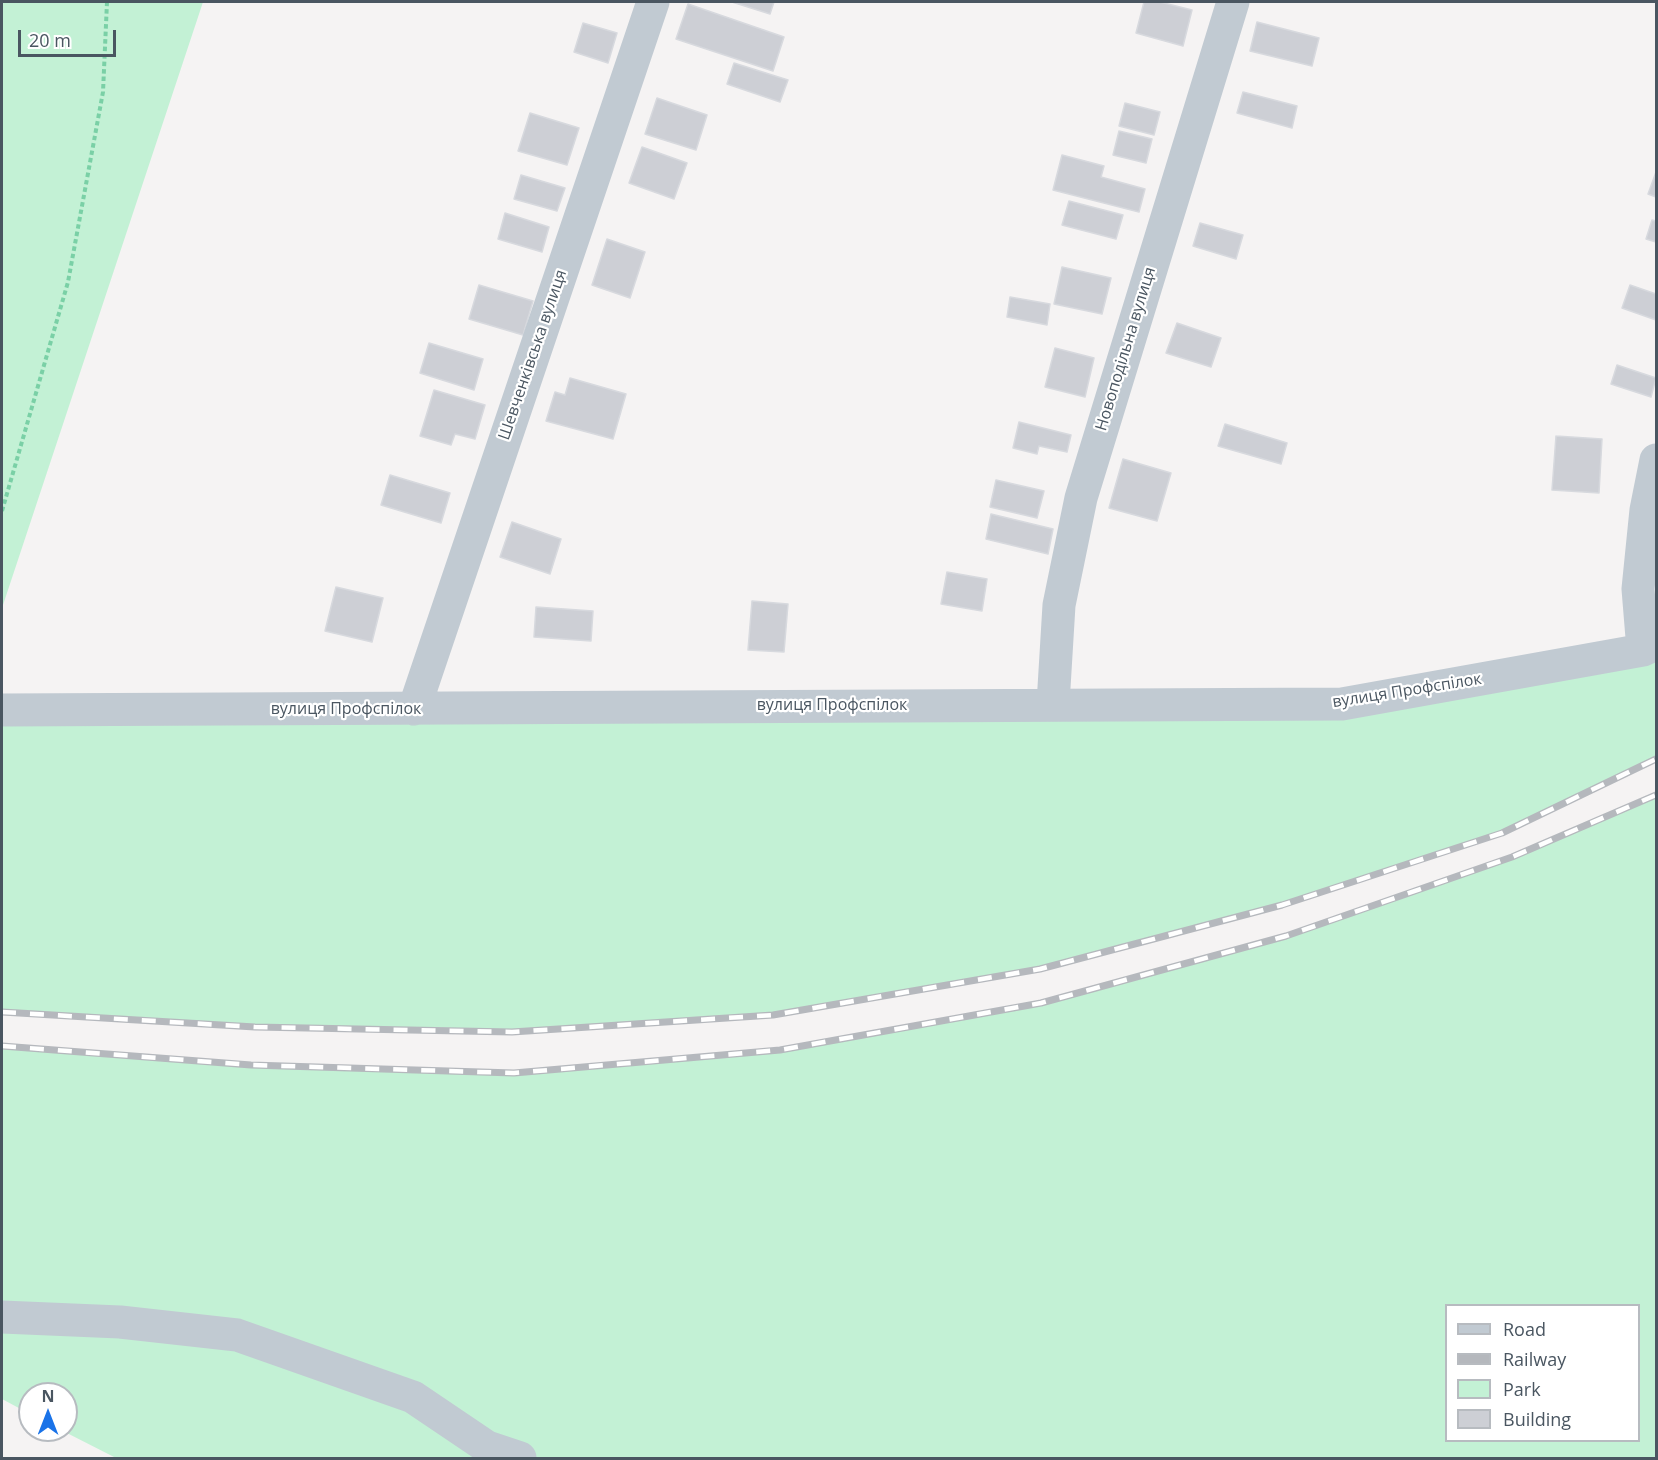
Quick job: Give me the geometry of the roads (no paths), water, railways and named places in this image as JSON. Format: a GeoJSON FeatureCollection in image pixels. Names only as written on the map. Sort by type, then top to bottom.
{"type":"FeatureCollection","features":[{"type":"Feature","properties":{"kind":"street","name":"Шевченківська вулиця"},"geometry":{"type":"LineString","coordinates":[[414,709],[652,2]]}},
{"type":"Feature","properties":{"kind":"street","name":"Новоподільна вулиця"},"geometry":{"type":"LineString","coordinates":[[1053,704],[1059,605],[1081,498],[1233,2]]}},
{"type":"Feature","properties":{"kind":"street"},"geometry":{"type":"LineString","coordinates":[[1649,647],[1638,590],[1646,510],[1656,460]]}},
{"type":"Feature","properties":{"kind":"street","name":"вулиця Профспілок"},"geometry":{"type":"LineString","coordinates":[[2,710],[1342,704],[1649,647]]}},
{"type":"Feature","properties":{"kind":"street"},"geometry":{"type":"LineString","coordinates":[[2,1317],[120,1322],[237,1335],[413,1397],[487,1447],[520,1458]]}},
{"type":"Feature","properties":{"kind":"railway"},"geometry":{"type":"LineString","coordinates":[[2,1012],[255,1027],[512,1032],[773,1015],[1040,969],[1282,905],[1502,833],[1656,759]]}},
{"type":"Feature","properties":{"kind":"railway"},"geometry":{"type":"LineString","coordinates":[[2,1046],[251,1065],[514,1073],[780,1050],[1041,1003],[1286,936],[1512,857],[1656,795]]}}]}
